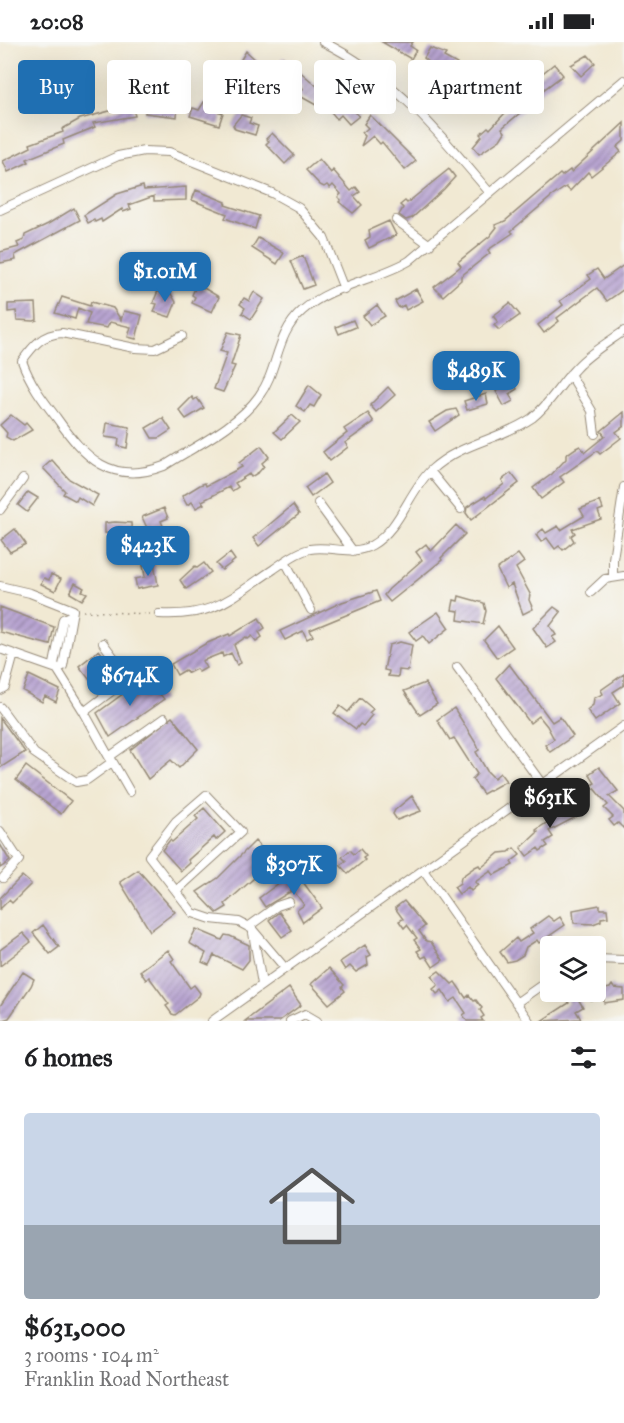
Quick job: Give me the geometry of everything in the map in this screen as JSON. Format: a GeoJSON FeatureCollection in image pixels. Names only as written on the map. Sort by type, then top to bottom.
{"type":"FeatureCollection","features":[{"type":"Feature","properties":{"kind":"street"},"geometry":{"type":"LineString","coordinates":[[323,42],[359,63],[409,100],[490,194]]}},
{"type":"Feature","properties":{"kind":"street"},"geometry":{"type":"LineString","coordinates":[[182,336],[155,349],[135,348],[62,333],[50,334],[37,342],[22,362],[29,381],[87,456],[108,469],[122,473],[150,471],[164,466],[249,409],[267,382],[278,345],[291,322],[312,303],[396,268],[430,245],[624,80]]}},
{"type":"Feature","properties":{"kind":"street"},"geometry":{"type":"LineString","coordinates":[[0,210],[118,156],[144,151],[169,152],[272,193],[299,208],[324,238],[344,289]]}},
{"type":"Feature","properties":{"kind":"street"},"geometry":{"type":"LineString","coordinates":[[396,220],[430,245]]}},
{"type":"Feature","properties":{"kind":"street"},"geometry":{"type":"LineString","coordinates":[[159,614],[200,613],[216,607],[285,561],[311,549],[353,551],[363,549],[381,539],[430,471],[462,448],[512,429],[531,418],[545,407],[570,374],[624,331]]}},
{"type":"Feature","properties":{"kind":"street"},"geometry":{"type":"LineString","coordinates":[[570,374],[592,411],[595,434]]}},
{"type":"Feature","properties":{"kind":"street"},"geometry":{"type":"LineString","coordinates":[[430,471],[461,509]]}},
{"type":"Feature","properties":{"kind":"street"},"geometry":{"type":"LineString","coordinates":[[0,510],[23,479]]}},
{"type":"Feature","properties":{"kind":"street"},"geometry":{"type":"LineString","coordinates":[[613,576],[613,559],[624,487]]}},
{"type":"Feature","properties":{"kind":"street"},"geometry":{"type":"LineString","coordinates":[[318,503],[353,551]]}},
{"type":"Feature","properties":{"kind":"street"},"geometry":{"type":"LineString","coordinates":[[285,561],[311,610]]}},
{"type":"Feature","properties":{"kind":"street"},"geometry":{"type":"LineString","coordinates":[[591,592],[600,582],[613,576],[624,576]]}},
{"type":"Feature","properties":{"kind":"street"},"geometry":{"type":"LineString","coordinates":[[0,586],[30,593],[71,613],[72,621],[63,666],[57,669]]}},
{"type":"Feature","properties":{"kind":"street"},"geometry":{"type":"LineString","coordinates":[[84,712],[129,678],[103,643]]}},
{"type":"Feature","properties":{"kind":"street"},"geometry":{"type":"LineString","coordinates":[[0,649],[57,669],[130,792]]}},
{"type":"Feature","properties":{"kind":"street"},"geometry":{"type":"LineString","coordinates":[[0,690],[5,687],[14,654]]}},
{"type":"Feature","properties":{"kind":"street"},"geometry":{"type":"LineString","coordinates":[[457,667],[542,784]]}},
{"type":"Feature","properties":{"kind":"street"},"geometry":{"type":"LineString","coordinates":[[0,707],[34,753],[76,782],[87,780],[164,718]]}},
{"type":"Feature","properties":{"kind":"street"},"geometry":{"type":"LineString","coordinates":[[212,1021],[621,728],[624,740]]}},
{"type":"Feature","properties":{"kind":"street"},"geometry":{"type":"LineString","coordinates":[[176,891],[241,832],[206,795],[176,821],[149,856],[176,891],[193,913],[211,919],[239,922],[250,928],[285,968]]}},
{"type":"Feature","properties":{"kind":"street"},"geometry":{"type":"LineString","coordinates":[[0,831],[19,860],[1,879]]}},
{"type":"Feature","properties":{"kind":"street"},"geometry":{"type":"LineString","coordinates":[[423,870],[529,1021]]}},
{"type":"Feature","properties":{"kind":"street"},"geometry":{"type":"LineString","coordinates":[[250,928],[277,906],[289,902]]}},
{"type":"Feature","properties":{"kind":"street"},"geometry":{"type":"LineString","coordinates":[[250,928],[258,956],[262,984]]}},
{"type":"Feature","properties":{"kind":"street"},"geometry":{"type":"LineString","coordinates":[[258,956],[268,949]]}},
{"type":"Feature","properties":{"kind":"street"},"geometry":{"type":"LineString","coordinates":[[606,959],[624,960]]}},
{"type":"Feature","properties":{"kind":"street"},"geometry":{"type":"LineString","coordinates":[[516,1003],[540,985]]}},
{"type":"Feature","properties":{"kind":"street"},"geometry":{"type":"LineString","coordinates":[[290,1021],[305,1014],[317,1021]]}},
{"type":"Feature","properties":{"kind":"path"},"geometry":{"type":"LineString","coordinates":[[71,613],[159,614]]}},
{"type":"Feature","properties":{"kind":"building"},"geometry":{"type":"Polygon","coordinates":[[[382,42],[413,42],[410,46],[416,50],[411,59],[382,42]]]}},
{"type":"Feature","properties":{"kind":"building"},"geometry":{"type":"Polygon","coordinates":[[[430,48],[446,54],[444,57],[450,60],[426,60],[424,58],[430,48]]]}},
{"type":"Feature","properties":{"kind":"building"},"geometry":{"type":"Polygon","coordinates":[[[246,51],[256,60],[241,60],[246,51]]]}},
{"type":"Feature","properties":{"kind":"building"},"geometry":{"type":"Polygon","coordinates":[[[588,55],[595,63],[581,76],[571,65],[588,55]]]}},
{"type":"Feature","properties":{"kind":"building"},"geometry":{"type":"Polygon","coordinates":[[[554,64],[563,75],[544,89],[544,72],[554,64]]]}},
{"type":"Feature","properties":{"kind":"building"},"geometry":{"type":"Polygon","coordinates":[[[302,73],[314,84],[314,104],[302,97],[302,73]]]}},
{"type":"Feature","properties":{"kind":"building"},"geometry":{"type":"Polygon","coordinates":[[[203,104],[203,114],[223,114],[219,125],[190,116],[193,108],[199,110],[203,104]]]}},
{"type":"Feature","properties":{"kind":"building"},"geometry":{"type":"Polygon","coordinates":[[[107,112],[107,114],[134,114],[135,116],[93,123],[95,127],[63,140],[64,144],[27,159],[29,162],[8,172],[3,161],[31,147],[30,144],[63,132],[62,129],[80,119],[107,112]]]}},
{"type":"Feature","properties":{"kind":"building"},"geometry":{"type":"Polygon","coordinates":[[[153,114],[177,114],[177,117],[153,114]]]}},
{"type":"Feature","properties":{"kind":"building"},"geometry":{"type":"Polygon","coordinates":[[[333,114],[357,114],[359,116],[349,124],[341,115],[337,119],[333,114]]]}},
{"type":"Feature","properties":{"kind":"building"},"geometry":{"type":"Polygon","coordinates":[[[504,114],[519,114],[502,128],[505,132],[500,140],[479,154],[473,147],[482,136],[480,134],[488,127],[490,129],[504,114]]]}},
{"type":"Feature","properties":{"kind":"building"},"geometry":{"type":"Polygon","coordinates":[[[241,115],[251,118],[249,123],[258,126],[255,135],[235,129],[233,125],[241,115]]]}},
{"type":"Feature","properties":{"kind":"building"},"geometry":{"type":"Polygon","coordinates":[[[370,115],[416,161],[405,170],[382,142],[380,144],[373,136],[361,146],[365,136],[362,133],[368,128],[364,124],[370,115]]]}},
{"type":"Feature","properties":{"kind":"building"},"geometry":{"type":"Polygon","coordinates":[[[624,123],[624,141],[617,147],[621,152],[591,176],[588,172],[570,191],[566,187],[551,197],[511,231],[513,233],[488,250],[490,253],[461,276],[461,280],[443,296],[434,287],[461,266],[458,262],[490,236],[497,227],[495,225],[505,221],[560,174],[562,176],[570,170],[571,172],[624,123]]]}},
{"type":"Feature","properties":{"kind":"building"},"geometry":{"type":"Polygon","coordinates":[[[272,133],[294,155],[285,164],[266,144],[269,141],[266,139],[272,133]]]}},
{"type":"Feature","properties":{"kind":"building"},"geometry":{"type":"Polygon","coordinates":[[[319,159],[331,173],[333,170],[351,191],[356,187],[360,192],[354,196],[362,205],[353,213],[339,202],[341,200],[338,197],[341,194],[333,185],[330,188],[327,185],[324,187],[320,185],[306,170],[319,159]]]}},
{"type":"Feature","properties":{"kind":"building"},"geometry":{"type":"Polygon","coordinates":[[[449,169],[455,177],[444,189],[412,218],[406,220],[399,215],[403,208],[400,205],[405,201],[407,203],[449,169]]]}},
{"type":"Feature","properties":{"kind":"building"},"geometry":{"type":"Polygon","coordinates":[[[143,186],[144,190],[186,187],[186,200],[154,201],[154,196],[129,205],[131,209],[123,212],[122,209],[102,222],[101,219],[88,223],[84,215],[117,194],[143,186]]]}},
{"type":"Feature","properties":{"kind":"building"},"geometry":{"type":"Polygon","coordinates":[[[196,190],[226,202],[225,205],[259,216],[255,229],[225,218],[227,214],[192,200],[196,190]]]}},
{"type":"Feature","properties":{"kind":"building"},"geometry":{"type":"Polygon","coordinates":[[[74,208],[80,220],[15,255],[16,260],[0,263],[0,252],[19,247],[17,243],[24,240],[25,235],[74,208]]]}},
{"type":"Feature","properties":{"kind":"building"},"geometry":{"type":"Polygon","coordinates":[[[389,221],[396,235],[369,248],[365,240],[370,237],[369,230],[389,221]]]}},
{"type":"Feature","properties":{"kind":"building"},"geometry":{"type":"Polygon","coordinates":[[[258,238],[284,253],[277,264],[252,248],[258,238]]]}},
{"type":"Feature","properties":{"kind":"building"},"geometry":{"type":"Polygon","coordinates":[[[303,256],[314,285],[303,289],[291,261],[303,256]]]}},
{"type":"Feature","properties":{"kind":"building"},"geometry":{"type":"Polygon","coordinates":[[[624,265],[624,289],[607,301],[597,288],[557,318],[559,321],[544,333],[538,325],[563,305],[560,301],[591,279],[588,275],[597,269],[604,279],[624,265]]]}},
{"type":"Feature","properties":{"kind":"building"},"geometry":{"type":"Polygon","coordinates":[[[197,284],[219,297],[212,312],[192,303],[195,297],[192,295],[197,284]]]}},
{"type":"Feature","properties":{"kind":"building"},"geometry":{"type":"Polygon","coordinates":[[[162,289],[170,292],[176,302],[170,317],[154,312],[157,304],[153,303],[158,291],[161,293],[162,289]]]}},
{"type":"Feature","properties":{"kind":"building"},"geometry":{"type":"Polygon","coordinates":[[[416,289],[423,301],[406,310],[404,305],[399,308],[395,301],[416,289]]]}},
{"type":"Feature","properties":{"kind":"building"},"geometry":{"type":"Polygon","coordinates":[[[254,292],[264,299],[251,319],[242,313],[245,308],[240,304],[244,298],[249,301],[254,292]]]}},
{"type":"Feature","properties":{"kind":"building"},"geometry":{"type":"Polygon","coordinates":[[[62,297],[90,306],[91,302],[113,308],[121,320],[124,311],[142,315],[136,339],[128,337],[131,327],[110,322],[107,328],[86,324],[90,313],[78,308],[75,319],[55,313],[62,297]]]}},
{"type":"Feature","properties":{"kind":"building"},"geometry":{"type":"Polygon","coordinates":[[[36,303],[37,320],[34,321],[17,320],[16,311],[8,312],[8,304],[36,303]]]}},
{"type":"Feature","properties":{"kind":"building"},"geometry":{"type":"Polygon","coordinates":[[[510,303],[520,315],[499,330],[494,325],[498,322],[493,316],[510,303]]]}},
{"type":"Feature","properties":{"kind":"building"},"geometry":{"type":"Polygon","coordinates":[[[377,305],[385,316],[370,325],[363,316],[377,305]]]}},
{"type":"Feature","properties":{"kind":"building"},"geometry":{"type":"Polygon","coordinates":[[[353,320],[356,327],[339,334],[336,327],[353,320]]]}},
{"type":"Feature","properties":{"kind":"building"},"geometry":{"type":"Polygon","coordinates":[[[228,332],[241,335],[231,365],[235,366],[223,392],[214,389],[227,353],[220,351],[228,332]]]}},
{"type":"Feature","properties":{"kind":"building"},"geometry":{"type":"Polygon","coordinates":[[[513,381],[517,389],[509,394],[513,401],[504,406],[496,391],[513,381]]]}},
{"type":"Feature","properties":{"kind":"building"},"geometry":{"type":"Polygon","coordinates":[[[309,385],[321,395],[314,407],[310,405],[305,412],[296,406],[309,385]]]}},
{"type":"Feature","properties":{"kind":"building"},"geometry":{"type":"Polygon","coordinates":[[[388,387],[395,395],[376,412],[370,405],[388,387]]]}},
{"type":"Feature","properties":{"kind":"building"},"geometry":{"type":"Polygon","coordinates":[[[486,394],[488,404],[467,410],[464,401],[486,394]]]}},
{"type":"Feature","properties":{"kind":"building"},"geometry":{"type":"Polygon","coordinates":[[[192,397],[194,400],[197,398],[204,408],[186,419],[179,410],[192,397]]]}},
{"type":"Feature","properties":{"kind":"building"},"geometry":{"type":"Polygon","coordinates":[[[456,409],[459,415],[435,431],[429,422],[447,411],[456,409]]]}},
{"type":"Feature","properties":{"kind":"building"},"geometry":{"type":"Polygon","coordinates":[[[624,412],[624,426],[616,432],[621,438],[600,454],[597,451],[560,477],[564,482],[541,499],[533,488],[552,474],[566,459],[566,455],[580,446],[585,452],[605,436],[601,431],[624,412]]]}},
{"type":"Feature","properties":{"kind":"building"},"geometry":{"type":"Polygon","coordinates":[[[368,413],[374,422],[345,443],[348,447],[330,461],[323,452],[347,433],[344,429],[368,413]]]}},
{"type":"Feature","properties":{"kind":"building"},"geometry":{"type":"Polygon","coordinates":[[[11,415],[24,425],[26,423],[32,430],[13,441],[6,437],[7,433],[0,425],[11,415]]]}},
{"type":"Feature","properties":{"kind":"building"},"geometry":{"type":"Polygon","coordinates":[[[292,415],[300,422],[282,439],[274,432],[292,415]]]}},
{"type":"Feature","properties":{"kind":"building"},"geometry":{"type":"Polygon","coordinates":[[[163,418],[171,430],[159,438],[152,438],[146,428],[163,418]]]}},
{"type":"Feature","properties":{"kind":"building"},"geometry":{"type":"Polygon","coordinates":[[[107,423],[130,427],[127,448],[118,446],[119,439],[105,437],[107,423]]]}},
{"type":"Feature","properties":{"kind":"building"},"geometry":{"type":"Polygon","coordinates":[[[261,446],[269,457],[262,463],[264,466],[259,472],[251,477],[249,474],[235,483],[238,487],[232,491],[229,487],[202,501],[204,504],[196,508],[192,502],[187,505],[182,496],[200,485],[205,483],[206,486],[242,467],[239,463],[261,446]]]}},
{"type":"Feature","properties":{"kind":"building"},"geometry":{"type":"Polygon","coordinates":[[[52,460],[69,479],[98,495],[92,506],[78,497],[76,501],[63,494],[65,491],[43,468],[52,460]]]}},
{"type":"Feature","properties":{"kind":"building"},"geometry":{"type":"Polygon","coordinates":[[[511,473],[519,483],[471,520],[466,513],[467,507],[485,496],[486,498],[504,484],[502,480],[511,473]]]}},
{"type":"Feature","properties":{"kind":"building"},"geometry":{"type":"Polygon","coordinates":[[[324,474],[330,483],[311,497],[305,488],[324,474]]]}},
{"type":"Feature","properties":{"kind":"building"},"geometry":{"type":"Polygon","coordinates":[[[28,492],[38,498],[27,512],[18,505],[28,492]]]}},
{"type":"Feature","properties":{"kind":"building"},"geometry":{"type":"Polygon","coordinates":[[[600,501],[603,509],[598,511],[601,519],[572,529],[575,533],[571,536],[574,541],[563,550],[559,546],[555,549],[547,538],[541,542],[536,535],[543,529],[546,533],[558,526],[561,530],[584,516],[580,509],[600,501]]]}},
{"type":"Feature","properties":{"kind":"building"},"geometry":{"type":"Polygon","coordinates":[[[293,505],[299,514],[259,546],[253,538],[293,505]]]}},
{"type":"Feature","properties":{"kind":"building"},"geometry":{"type":"Polygon","coordinates":[[[164,508],[168,518],[161,521],[163,526],[147,528],[142,517],[164,508]]]}},
{"type":"Feature","properties":{"kind":"building"},"geometry":{"type":"Polygon","coordinates":[[[105,523],[131,523],[132,543],[122,543],[122,535],[105,533],[105,523]]]}},
{"type":"Feature","properties":{"kind":"building"},"geometry":{"type":"Polygon","coordinates":[[[456,525],[465,534],[441,558],[442,560],[390,602],[384,595],[422,560],[416,552],[426,544],[431,551],[456,525]]]}},
{"type":"Feature","properties":{"kind":"building"},"geometry":{"type":"Polygon","coordinates":[[[15,529],[26,544],[10,552],[1,540],[15,529]]]}},
{"type":"Feature","properties":{"kind":"building"},"geometry":{"type":"Polygon","coordinates":[[[230,553],[235,560],[222,570],[216,564],[230,553]]]}},
{"type":"Feature","properties":{"kind":"building"},"geometry":{"type":"Polygon","coordinates":[[[518,554],[524,562],[516,568],[530,594],[529,600],[533,609],[523,614],[512,584],[506,588],[497,569],[518,554]]]}},
{"type":"Feature","properties":{"kind":"building"},"geometry":{"type":"Polygon","coordinates":[[[154,563],[158,585],[137,589],[135,579],[145,577],[143,565],[154,563]]]}},
{"type":"Feature","properties":{"kind":"building"},"geometry":{"type":"Polygon","coordinates":[[[204,563],[211,572],[186,589],[180,580],[195,566],[197,568],[204,563]]]}},
{"type":"Feature","properties":{"kind":"building"},"geometry":{"type":"Polygon","coordinates":[[[51,574],[61,579],[55,591],[41,584],[44,578],[49,580],[51,574]]]}},
{"type":"Feature","properties":{"kind":"building"},"geometry":{"type":"Polygon","coordinates":[[[75,583],[84,588],[82,591],[87,593],[82,600],[70,593],[75,583]]]}},
{"type":"Feature","properties":{"kind":"building"},"geometry":{"type":"Polygon","coordinates":[[[376,591],[380,601],[310,630],[313,636],[307,639],[303,631],[285,640],[280,631],[342,602],[376,591]]]}},
{"type":"Feature","properties":{"kind":"building"},"geometry":{"type":"Polygon","coordinates":[[[459,596],[484,603],[486,611],[483,624],[458,620],[459,611],[452,610],[454,600],[458,601],[459,596]]]}},
{"type":"Feature","properties":{"kind":"building"},"geometry":{"type":"Polygon","coordinates":[[[0,607],[54,627],[50,645],[0,632],[0,607]]]}},
{"type":"Feature","properties":{"kind":"building"},"geometry":{"type":"Polygon","coordinates":[[[554,607],[561,612],[550,626],[556,635],[552,637],[556,642],[547,648],[533,628],[554,607]]]}},
{"type":"Feature","properties":{"kind":"building"},"geometry":{"type":"Polygon","coordinates":[[[438,612],[449,628],[429,644],[423,636],[416,641],[409,632],[438,612]]]}},
{"type":"Feature","properties":{"kind":"building"},"geometry":{"type":"Polygon","coordinates":[[[259,618],[265,628],[259,632],[262,637],[256,641],[252,636],[248,639],[246,637],[234,645],[241,663],[237,665],[231,653],[223,657],[222,653],[202,661],[206,668],[199,672],[196,669],[188,673],[185,670],[177,675],[171,664],[205,644],[229,634],[230,636],[259,618]]]}},
{"type":"Feature","properties":{"kind":"building"},"geometry":{"type":"Polygon","coordinates":[[[498,626],[513,647],[497,658],[484,640],[498,626]]]}},
{"type":"Feature","properties":{"kind":"building"},"geometry":{"type":"Polygon","coordinates":[[[400,642],[412,645],[408,671],[399,670],[398,677],[388,676],[389,671],[384,670],[389,645],[400,642]]]}},
{"type":"Feature","properties":{"kind":"building"},"geometry":{"type":"Polygon","coordinates":[[[99,650],[120,677],[99,692],[79,666],[99,650]]]}},
{"type":"Feature","properties":{"kind":"building"},"geometry":{"type":"Polygon","coordinates":[[[509,664],[552,722],[560,717],[573,736],[550,752],[545,745],[554,739],[547,726],[539,716],[530,723],[496,678],[509,664]]]}},
{"type":"Feature","properties":{"kind":"building"},"geometry":{"type":"Polygon","coordinates":[[[624,674],[624,685],[613,692],[620,703],[595,721],[587,710],[593,705],[594,698],[603,694],[601,690],[624,674]]]}},
{"type":"Feature","properties":{"kind":"building"},"geometry":{"type":"Polygon","coordinates":[[[29,675],[60,690],[56,702],[45,696],[42,702],[23,691],[29,675]]]}},
{"type":"Feature","properties":{"kind":"building"},"geometry":{"type":"Polygon","coordinates":[[[146,677],[164,699],[110,737],[97,713],[146,677]]]}},
{"type":"Feature","properties":{"kind":"building"},"geometry":{"type":"Polygon","coordinates":[[[425,683],[437,704],[420,715],[404,691],[425,683]]]}},
{"type":"Feature","properties":{"kind":"building"},"geometry":{"type":"Polygon","coordinates":[[[360,698],[373,709],[369,713],[372,715],[363,726],[360,724],[356,729],[334,713],[340,706],[348,712],[360,698]]]}},
{"type":"Feature","properties":{"kind":"building"},"geometry":{"type":"Polygon","coordinates":[[[454,708],[477,745],[479,750],[476,752],[487,771],[494,778],[500,773],[506,781],[483,794],[472,779],[477,774],[454,738],[450,740],[437,720],[454,708]]]}},
{"type":"Feature","properties":{"kind":"building"},"geometry":{"type":"Polygon","coordinates":[[[172,717],[198,749],[179,768],[171,760],[148,779],[130,750],[172,717]]]}},
{"type":"Feature","properties":{"kind":"building"},"geometry":{"type":"Polygon","coordinates":[[[0,718],[25,752],[0,768],[0,718]]]}},
{"type":"Feature","properties":{"kind":"building"},"geometry":{"type":"Polygon","coordinates":[[[26,766],[71,801],[61,814],[16,780],[26,766]]]}},
{"type":"Feature","properties":{"kind":"building"},"geometry":{"type":"Polygon","coordinates":[[[599,767],[618,791],[609,796],[624,811],[624,829],[618,823],[614,826],[609,820],[613,817],[604,808],[608,805],[591,785],[595,783],[589,774],[599,767]]]}},
{"type":"Feature","properties":{"kind":"building"},"geometry":{"type":"Polygon","coordinates":[[[412,796],[421,811],[397,820],[393,814],[395,810],[412,796]]]}},
{"type":"Feature","properties":{"kind":"building"},"geometry":{"type":"Polygon","coordinates":[[[575,803],[580,810],[574,814],[576,817],[549,831],[553,837],[545,842],[548,846],[540,851],[538,848],[527,856],[521,848],[538,832],[536,830],[549,821],[546,817],[575,803]]]}},
{"type":"Feature","properties":{"kind":"building"},"geometry":{"type":"Polygon","coordinates":[[[204,808],[225,832],[216,840],[214,837],[188,860],[190,863],[181,871],[162,850],[170,840],[172,842],[198,819],[195,816],[204,808]]]}},
{"type":"Feature","properties":{"kind":"building"},"geometry":{"type":"Polygon","coordinates":[[[255,841],[276,864],[266,872],[262,871],[225,904],[227,907],[217,913],[197,892],[218,878],[255,841]]]}},
{"type":"Feature","properties":{"kind":"building"},"geometry":{"type":"Polygon","coordinates":[[[0,844],[10,861],[0,868],[0,844]]]}},
{"type":"Feature","properties":{"kind":"building"},"geometry":{"type":"Polygon","coordinates":[[[514,848],[520,855],[511,862],[513,865],[494,875],[491,871],[475,882],[478,885],[471,891],[468,887],[459,894],[454,887],[460,883],[461,877],[479,865],[481,868],[499,853],[509,852],[514,848]]]}},
{"type":"Feature","properties":{"kind":"building"},"geometry":{"type":"Polygon","coordinates":[[[360,849],[366,856],[363,858],[365,860],[348,874],[340,865],[346,861],[342,857],[350,850],[354,854],[360,849]]]}},
{"type":"Feature","properties":{"kind":"building"},"geometry":{"type":"Polygon","coordinates":[[[138,870],[175,912],[150,931],[120,882],[138,870]]]}},
{"type":"Feature","properties":{"kind":"building"},"geometry":{"type":"Polygon","coordinates":[[[295,871],[322,908],[303,922],[297,910],[304,905],[293,890],[265,907],[259,898],[295,871]]]}},
{"type":"Feature","properties":{"kind":"building"},"geometry":{"type":"Polygon","coordinates":[[[22,876],[31,884],[12,903],[9,900],[0,909],[0,898],[22,876]]]}},
{"type":"Feature","properties":{"kind":"building"},"geometry":{"type":"Polygon","coordinates":[[[404,901],[425,926],[419,931],[426,941],[431,942],[443,960],[433,967],[426,956],[422,958],[417,951],[421,949],[414,940],[417,938],[407,925],[404,928],[399,921],[403,919],[395,908],[404,901]]]}},
{"type":"Feature","properties":{"kind":"building"},"geometry":{"type":"Polygon","coordinates":[[[600,905],[600,909],[607,909],[608,917],[601,918],[601,921],[593,924],[574,923],[573,910],[600,905]]]}},
{"type":"Feature","properties":{"kind":"building"},"geometry":{"type":"Polygon","coordinates":[[[279,912],[292,930],[282,937],[269,920],[279,912]]]}},
{"type":"Feature","properties":{"kind":"building"},"geometry":{"type":"Polygon","coordinates":[[[548,916],[554,921],[560,917],[565,925],[549,936],[540,936],[540,942],[537,940],[526,947],[523,955],[507,962],[500,952],[516,938],[519,942],[533,933],[530,929],[548,916]]]}},
{"type":"Feature","properties":{"kind":"building"},"geometry":{"type":"Polygon","coordinates":[[[43,925],[59,947],[50,954],[33,933],[43,925]]]}},
{"type":"Feature","properties":{"kind":"building"},"geometry":{"type":"Polygon","coordinates":[[[196,929],[222,940],[225,935],[230,936],[249,945],[249,960],[242,969],[214,955],[209,965],[202,962],[206,953],[189,943],[196,929]]]}},
{"type":"Feature","properties":{"kind":"building"},"geometry":{"type":"Polygon","coordinates":[[[23,933],[31,942],[0,966],[0,950],[23,933]]]}},
{"type":"Feature","properties":{"kind":"building"},"geometry":{"type":"Polygon","coordinates":[[[365,945],[371,955],[367,957],[368,965],[356,972],[350,966],[345,970],[340,962],[365,945]]]}},
{"type":"Feature","properties":{"kind":"building"},"geometry":{"type":"Polygon","coordinates":[[[168,950],[174,959],[171,961],[190,988],[194,985],[200,993],[175,1015],[166,1006],[169,1004],[149,977],[146,980],[140,971],[168,950]]]}},
{"type":"Feature","properties":{"kind":"building"},"geometry":{"type":"Polygon","coordinates":[[[329,968],[344,985],[342,987],[345,991],[329,1004],[311,984],[329,968]]]}},
{"type":"Feature","properties":{"kind":"building"},"geometry":{"type":"Polygon","coordinates":[[[439,971],[452,984],[455,982],[466,998],[469,995],[474,1001],[476,1000],[482,1008],[480,1010],[484,1016],[481,1018],[483,1021],[467,1021],[463,1015],[466,1013],[456,998],[450,1002],[442,990],[437,994],[433,989],[438,985],[432,976],[439,971]]]}},
{"type":"Feature","properties":{"kind":"building"},"geometry":{"type":"Polygon","coordinates":[[[23,972],[34,979],[31,986],[9,1018],[0,1021],[0,1006],[23,972]]]}},
{"type":"Feature","properties":{"kind":"building"},"geometry":{"type":"Polygon","coordinates":[[[612,985],[614,988],[624,989],[624,1000],[604,1003],[606,1002],[606,989],[612,985]]]}},
{"type":"Feature","properties":{"kind":"building"},"geometry":{"type":"Polygon","coordinates":[[[289,988],[301,1005],[279,1021],[245,1021],[289,988]]]}},
{"type":"Feature","properties":{"kind":"building"},"geometry":{"type":"Polygon","coordinates":[[[580,1002],[583,1007],[576,1011],[581,1019],[541,1021],[569,1003],[580,1002]]]}}]}
